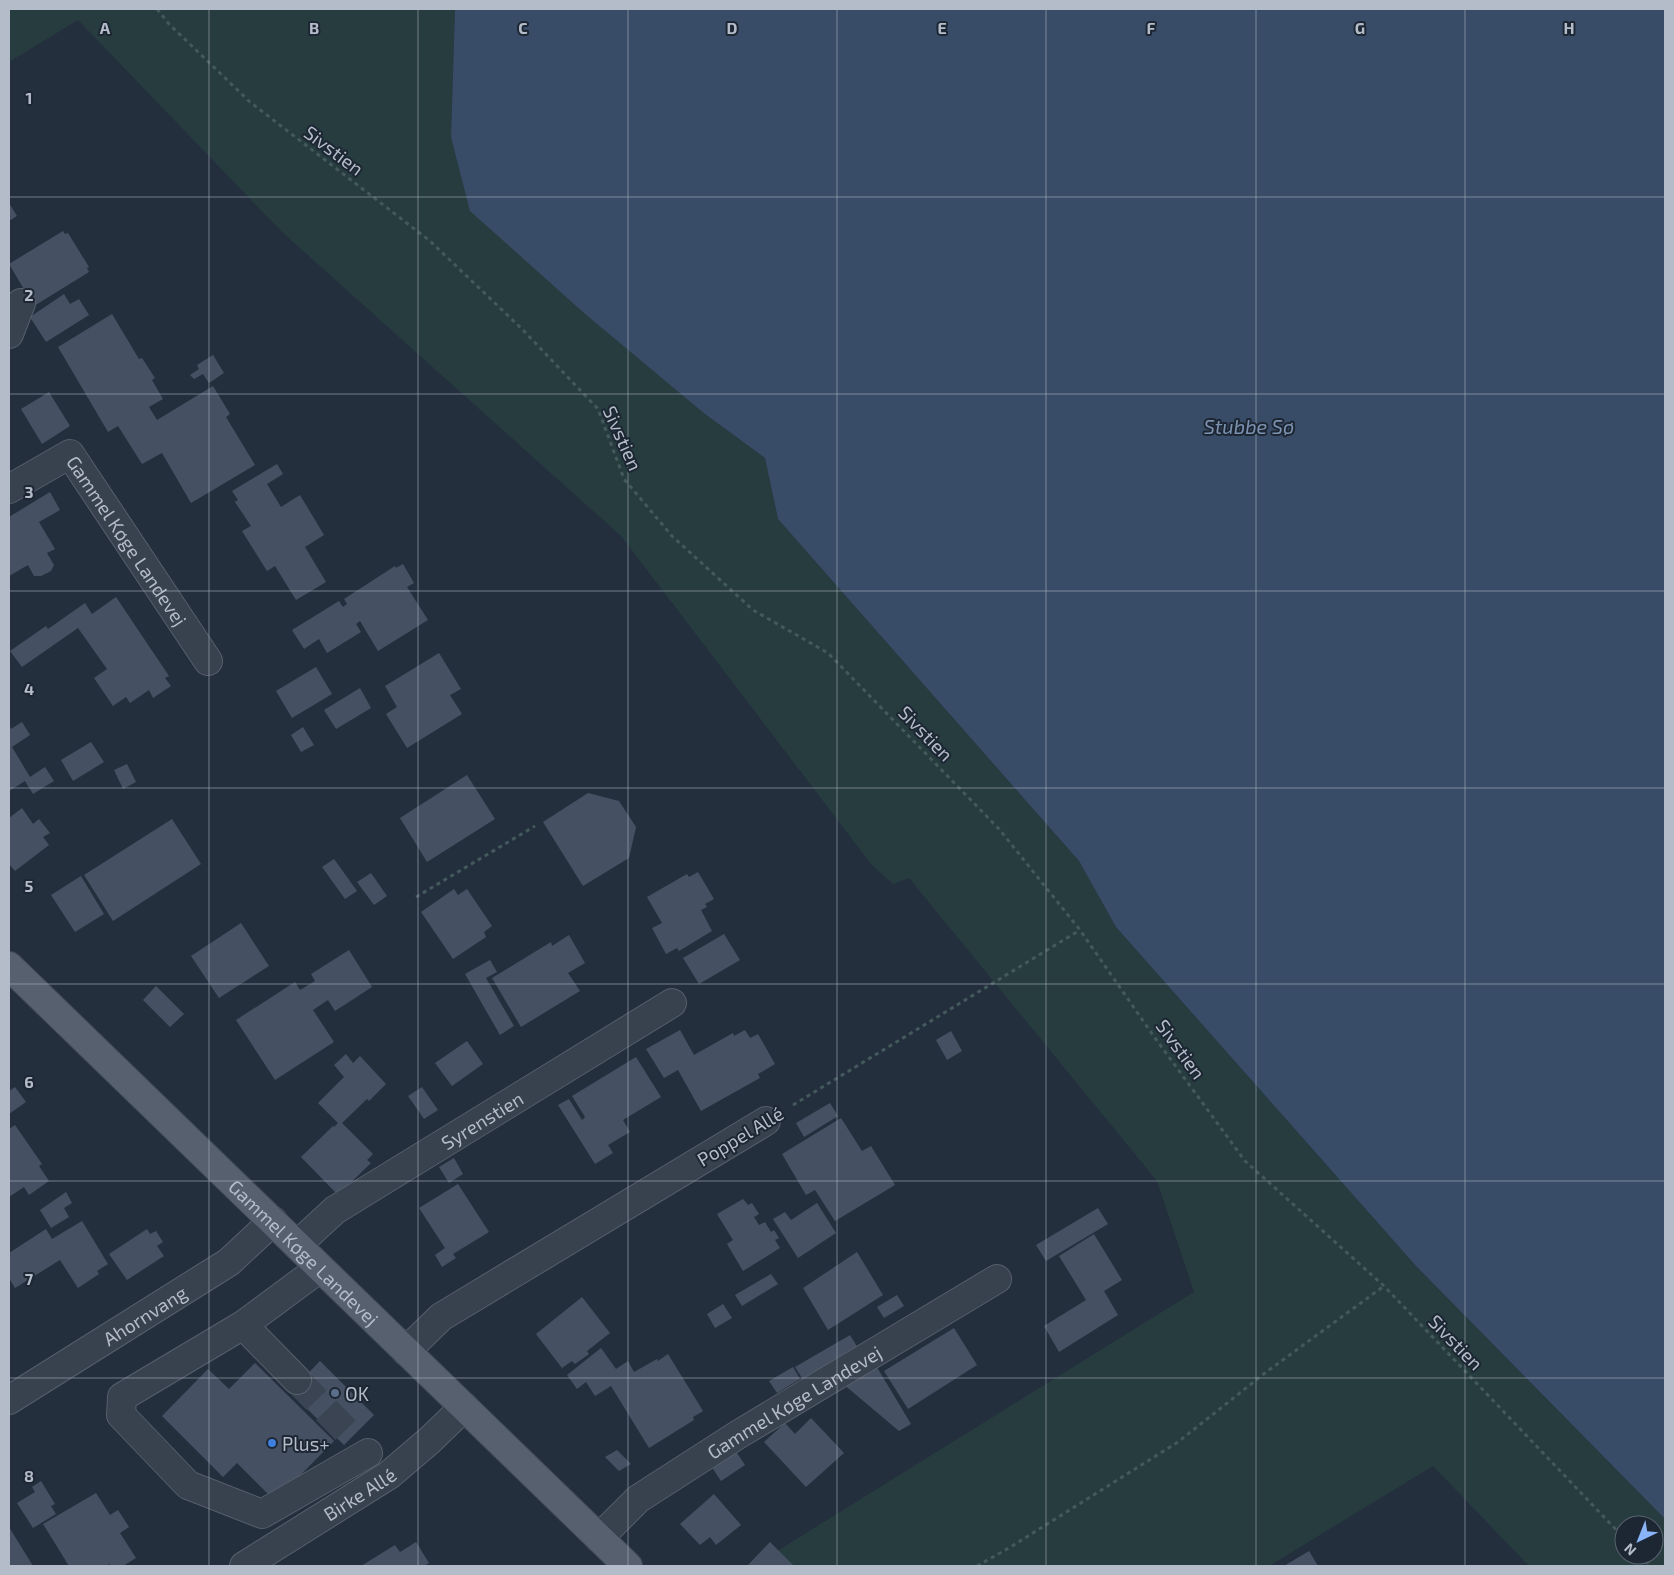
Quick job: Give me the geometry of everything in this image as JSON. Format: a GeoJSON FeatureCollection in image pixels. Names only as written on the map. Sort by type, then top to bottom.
{"type":"FeatureCollection","features":[{"type":"Feature","properties":{"kind":"main road","name":"Gammel Køge Landevej"},"geometry":{"type":"LineString","coordinates":[[9,966],[628,1566]]}},
{"type":"Feature","properties":{"kind":"street"},"geometry":{"type":"LineString","coordinates":[[9,334],[21,303]]}},
{"type":"Feature","properties":{"kind":"street","name":"Gammel Køge Landevej"},"geometry":{"type":"LineString","coordinates":[[9,489],[70,454],[208,661]]}},
{"type":"Feature","properties":{"kind":"street","name":"Syrenstien"},"geometry":{"type":"LineString","coordinates":[[297,1245],[335,1210],[672,1003]]}},
{"type":"Feature","properties":{"kind":"street","name":"Poppel Allé"},"geometry":{"type":"LineString","coordinates":[[406,1352],[441,1317],[766,1121]]}},
{"type":"Feature","properties":{"kind":"street","name":"Ahornvang"},"geometry":{"type":"LineString","coordinates":[[9,1400],[229,1262],[273,1221]]}},
{"type":"Feature","properties":{"kind":"street"},"geometry":{"type":"LineString","coordinates":[[320,1268],[243,1325],[122,1397],[121,1415],[188,1485],[262,1514],[361,1446],[389,1475]]}},
{"type":"Feature","properties":{"kind":"street","name":"Gammel Køge Landevej"},"geometry":{"type":"LineString","coordinates":[[599,1538],[638,1499],[739,1434],[997,1279]]}},
{"type":"Feature","properties":{"kind":"street"},"geometry":{"type":"LineString","coordinates":[[243,1325],[297,1380]]}},
{"type":"Feature","properties":{"kind":"street","name":"Birke Allé"},"geometry":{"type":"LineString","coordinates":[[244,1566],[389,1475],[464,1408]]}},
{"type":"Feature","properties":{"kind":"path","name":"Sivstien"},"geometry":{"type":"LineString","coordinates":[[157,9],[169,24],[250,102],[430,240],[523,330],[598,409],[624,479],[672,536],[753,610],[828,653],[999,829],[1080,930],[1155,1038],[1245,1161],[1384,1286],[1614,1528]]}},
{"type":"Feature","properties":{"kind":"path"},"geometry":{"type":"LineString","coordinates":[[416,897],[535,826]]}},
{"type":"Feature","properties":{"kind":"path","name":"Poppel Allé"},"geometry":{"type":"LineString","coordinates":[[766,1121],[1080,930]]}},
{"type":"Feature","properties":{"kind":"path"},"geometry":{"type":"LineString","coordinates":[[977,1566],[1178,1442],[1266,1373],[1384,1286]]}},
{"type":"Feature","properties":{"kind":"green space"},"geometry":{"type":"Polygon","coordinates":[[[9,9],[455,9],[451,137],[705,414],[765,458],[778,519],[1079,861],[1116,927],[1416,1266],[1661,1515],[1614,1515],[1614,1565],[1664,1565],[1664,1518],[1665,1566],[1529,1566],[1433,1466],[1269,1566],[753,1566],[1194,1292],[1157,1181],[909,878],[893,884],[871,864],[621,536],[282,232],[78,20],[9,62],[9,9]]]}},
{"type":"Feature","properties":{"kind":"water","name":"Stubbe Sø"},"geometry":{"type":"Polygon","coordinates":[[[455,9],[1665,9],[1665,1519],[1664,1515],[1661,1515],[1416,1266],[1116,927],[1079,861],[778,519],[765,458],[705,414],[584,313],[470,211],[451,137],[455,9]]]}},
{"type":"Feature","properties":{"kind":"building"},"geometry":{"type":"Polygon","coordinates":[[[9,203],[17,216],[9,221],[9,203]]]}},
{"type":"Feature","properties":{"kind":"building"},"geometry":{"type":"Polygon","coordinates":[[[63,231],[65,234],[68,233],[89,267],[87,268],[89,272],[34,306],[9,264],[63,231]]]}},
{"type":"Feature","properties":{"kind":"building"},"geometry":{"type":"Polygon","coordinates":[[[64,294],[70,304],[79,299],[89,315],[46,342],[30,317],[64,294]]]}},
{"type":"Feature","properties":{"kind":"building"},"geometry":{"type":"Polygon","coordinates":[[[112,314],[139,359],[142,358],[155,378],[152,380],[163,399],[149,407],[157,420],[213,386],[230,414],[226,417],[255,465],[191,503],[162,453],[142,464],[118,426],[108,432],[58,347],[112,314]]]}},
{"type":"Feature","properties":{"kind":"building"},"geometry":{"type":"Polygon","coordinates":[[[213,355],[224,373],[209,383],[203,374],[194,379],[190,375],[199,369],[197,365],[213,355]]]}},
{"type":"Feature","properties":{"kind":"building"},"geometry":{"type":"Polygon","coordinates":[[[49,392],[70,426],[42,444],[21,409],[49,392]]]}},
{"type":"Feature","properties":{"kind":"building"},"geometry":{"type":"Polygon","coordinates":[[[277,464],[283,474],[267,484],[281,507],[300,495],[324,535],[305,547],[326,582],[296,600],[275,566],[267,571],[242,531],[251,526],[235,502],[238,500],[232,491],[277,464]]]}},
{"type":"Feature","properties":{"kind":"building"},"geometry":{"type":"Polygon","coordinates":[[[50,492],[60,510],[39,522],[55,549],[47,553],[54,565],[51,571],[41,576],[34,576],[28,565],[9,576],[9,517],[50,492]]]}},
{"type":"Feature","properties":{"kind":"building"},"geometry":{"type":"Polygon","coordinates":[[[403,564],[414,583],[407,587],[428,620],[378,651],[360,621],[356,624],[361,632],[327,653],[319,639],[304,649],[292,630],[339,601],[343,607],[347,604],[344,599],[395,566],[396,568],[403,564]]]}},
{"type":"Feature","properties":{"kind":"building"},"geometry":{"type":"Polygon","coordinates":[[[116,597],[169,676],[165,678],[171,686],[153,698],[149,690],[130,703],[126,697],[113,706],[94,678],[107,669],[78,628],[22,667],[10,651],[46,626],[48,629],[85,603],[92,614],[116,597]]]}},
{"type":"Feature","properties":{"kind":"building"},"geometry":{"type":"Polygon","coordinates":[[[439,653],[461,689],[450,695],[462,714],[407,748],[386,714],[397,707],[385,686],[439,653]]]}},
{"type":"Feature","properties":{"kind":"building"},"geometry":{"type":"Polygon","coordinates":[[[316,667],[332,694],[292,718],[276,691],[316,667]]]}},
{"type":"Feature","properties":{"kind":"building"},"geometry":{"type":"Polygon","coordinates":[[[360,688],[371,708],[336,729],[324,710],[360,688]]]}},
{"type":"Feature","properties":{"kind":"building"},"geometry":{"type":"Polygon","coordinates":[[[22,722],[30,735],[12,747],[30,777],[45,767],[54,781],[33,794],[25,781],[9,791],[9,724],[11,729],[22,722]]]}},
{"type":"Feature","properties":{"kind":"building"},"geometry":{"type":"Polygon","coordinates":[[[303,727],[314,745],[301,752],[291,735],[303,727]]]}},
{"type":"Feature","properties":{"kind":"building"},"geometry":{"type":"Polygon","coordinates":[[[91,742],[104,762],[73,781],[61,760],[91,742]]]}},
{"type":"Feature","properties":{"kind":"building"},"geometry":{"type":"Polygon","coordinates":[[[127,764],[136,782],[123,789],[114,770],[127,764]]]}},
{"type":"Feature","properties":{"kind":"building"},"geometry":{"type":"Polygon","coordinates":[[[467,775],[495,819],[427,862],[400,818],[467,775]]]}},
{"type":"Feature","properties":{"kind":"building"},"geometry":{"type":"Polygon","coordinates":[[[588,793],[619,801],[636,827],[629,858],[583,886],[543,822],[588,793]]]}},
{"type":"Feature","properties":{"kind":"building"},"geometry":{"type":"Polygon","coordinates":[[[22,808],[33,824],[39,819],[50,833],[43,837],[49,845],[15,871],[9,864],[9,818],[22,808]]]}},
{"type":"Feature","properties":{"kind":"building"},"geometry":{"type":"Polygon","coordinates":[[[172,819],[201,864],[113,921],[84,875],[172,819]]]}},
{"type":"Feature","properties":{"kind":"building"},"geometry":{"type":"Polygon","coordinates":[[[334,859],[357,891],[345,899],[322,867],[334,859]]]}},
{"type":"Feature","properties":{"kind":"building"},"geometry":{"type":"Polygon","coordinates":[[[698,872],[714,899],[705,904],[707,907],[701,910],[712,931],[679,951],[677,948],[666,954],[652,928],[662,923],[647,897],[687,874],[689,877],[698,872]]]}},
{"type":"Feature","properties":{"kind":"building"},"geometry":{"type":"Polygon","coordinates":[[[371,873],[387,896],[374,905],[357,882],[371,873]]]}},
{"type":"Feature","properties":{"kind":"building"},"geometry":{"type":"Polygon","coordinates":[[[81,876],[104,914],[75,932],[51,895],[81,876]]]}},
{"type":"Feature","properties":{"kind":"building"},"geometry":{"type":"Polygon","coordinates":[[[454,889],[458,895],[467,889],[492,926],[484,932],[486,937],[453,959],[421,912],[454,889]]]}},
{"type":"Feature","properties":{"kind":"building"},"geometry":{"type":"Polygon","coordinates":[[[241,923],[269,966],[219,998],[191,956],[241,923]]]}},
{"type":"Feature","properties":{"kind":"building"},"geometry":{"type":"Polygon","coordinates":[[[724,934],[740,960],[699,984],[683,958],[724,934]]]}},
{"type":"Feature","properties":{"kind":"building"},"geometry":{"type":"Polygon","coordinates":[[[569,935],[585,963],[568,973],[580,991],[521,1027],[492,978],[551,942],[552,946],[569,935]]]}},
{"type":"Feature","properties":{"kind":"building"},"geometry":{"type":"Polygon","coordinates":[[[349,950],[372,987],[335,1011],[328,1000],[313,1010],[334,1042],[275,1080],[236,1020],[295,982],[300,990],[315,981],[311,974],[349,950]]]}},
{"type":"Feature","properties":{"kind":"building"},"geometry":{"type":"Polygon","coordinates":[[[490,960],[497,972],[486,978],[514,1026],[500,1035],[465,974],[490,960]]]}},
{"type":"Feature","properties":{"kind":"building"},"geometry":{"type":"Polygon","coordinates":[[[156,986],[184,1014],[170,1027],[143,1000],[156,986]]]}},
{"type":"Feature","properties":{"kind":"building"},"geometry":{"type":"Polygon","coordinates":[[[680,1030],[694,1055],[733,1033],[734,1036],[745,1030],[750,1038],[758,1034],[775,1064],[758,1074],[760,1078],[701,1111],[678,1070],[664,1078],[646,1049],[680,1030]]]}},
{"type":"Feature","properties":{"kind":"building"},"geometry":{"type":"Polygon","coordinates":[[[951,1031],[962,1051],[947,1060],[936,1040],[951,1031]]]}},
{"type":"Feature","properties":{"kind":"building"},"geometry":{"type":"Polygon","coordinates":[[[467,1041],[483,1064],[452,1086],[435,1063],[467,1041]]]}},
{"type":"Feature","properties":{"kind":"building"},"geometry":{"type":"Polygon","coordinates":[[[346,1054],[353,1063],[360,1056],[386,1084],[342,1123],[373,1154],[367,1160],[371,1163],[338,1195],[301,1157],[338,1123],[318,1103],[344,1077],[334,1065],[346,1054]]]}},
{"type":"Feature","properties":{"kind":"building"},"geometry":{"type":"Polygon","coordinates":[[[636,1057],[661,1097],[623,1120],[630,1132],[608,1145],[613,1153],[595,1164],[558,1105],[569,1099],[582,1120],[585,1117],[572,1096],[636,1057]]]}},
{"type":"Feature","properties":{"kind":"building"},"geometry":{"type":"Polygon","coordinates":[[[15,1087],[26,1102],[9,1114],[9,1091],[15,1087]]]}},
{"type":"Feature","properties":{"kind":"building"},"geometry":{"type":"Polygon","coordinates":[[[422,1087],[438,1110],[424,1119],[408,1096],[422,1087]]]}},
{"type":"Feature","properties":{"kind":"building"},"geometry":{"type":"Polygon","coordinates":[[[830,1103],[838,1116],[804,1137],[796,1123],[830,1103]]]}},
{"type":"Feature","properties":{"kind":"building"},"geometry":{"type":"Polygon","coordinates":[[[841,1118],[862,1151],[871,1146],[895,1185],[835,1221],[815,1190],[806,1195],[782,1154],[841,1118]]]}},
{"type":"Feature","properties":{"kind":"building"},"geometry":{"type":"Polygon","coordinates":[[[15,1125],[42,1164],[39,1166],[49,1181],[29,1195],[24,1187],[9,1197],[9,1129],[15,1125]]]}},
{"type":"Feature","properties":{"kind":"building"},"geometry":{"type":"Polygon","coordinates":[[[454,1158],[463,1174],[449,1183],[439,1167],[454,1158]]]}},
{"type":"Feature","properties":{"kind":"building"},"geometry":{"type":"Polygon","coordinates":[[[458,1184],[489,1232],[453,1254],[456,1258],[442,1267],[435,1255],[445,1248],[419,1208],[458,1184]]]}},
{"type":"Feature","properties":{"kind":"building"},"geometry":{"type":"Polygon","coordinates":[[[66,1192],[72,1203],[64,1208],[69,1217],[51,1228],[40,1210],[66,1192]]]}},
{"type":"Feature","properties":{"kind":"building"},"geometry":{"type":"Polygon","coordinates":[[[743,1199],[748,1205],[752,1203],[759,1214],[754,1217],[759,1225],[765,1222],[771,1232],[774,1230],[779,1238],[775,1240],[780,1248],[743,1271],[727,1244],[733,1240],[717,1214],[743,1199]]]}},
{"type":"Feature","properties":{"kind":"building"},"geometry":{"type":"Polygon","coordinates":[[[817,1203],[836,1233],[798,1258],[773,1219],[785,1212],[791,1220],[817,1203]]]}},
{"type":"Feature","properties":{"kind":"building"},"geometry":{"type":"Polygon","coordinates":[[[1098,1208],[1108,1224],[1046,1261],[1036,1245],[1098,1208]]]}},
{"type":"Feature","properties":{"kind":"building"},"geometry":{"type":"Polygon","coordinates":[[[82,1221],[108,1264],[97,1271],[99,1274],[78,1288],[60,1260],[15,1288],[9,1278],[9,1253],[46,1229],[52,1239],[82,1221]]]}},
{"type":"Feature","properties":{"kind":"building"},"geometry":{"type":"Polygon","coordinates":[[[147,1229],[150,1234],[156,1231],[163,1242],[157,1246],[164,1256],[127,1280],[109,1254],[147,1229]]]}},
{"type":"Feature","properties":{"kind":"building"},"geometry":{"type":"Polygon","coordinates":[[[1094,1234],[1122,1280],[1104,1291],[1118,1315],[1059,1352],[1044,1326],[1086,1300],[1059,1256],[1094,1234]]]}},
{"type":"Feature","properties":{"kind":"building"},"geometry":{"type":"Polygon","coordinates":[[[857,1252],[883,1295],[828,1330],[803,1288],[857,1252]]]}},
{"type":"Feature","properties":{"kind":"building"},"geometry":{"type":"Polygon","coordinates":[[[771,1274],[778,1284],[742,1306],[735,1295],[771,1274]]]}},
{"type":"Feature","properties":{"kind":"building"},"geometry":{"type":"Polygon","coordinates":[[[897,1295],[904,1306],[884,1318],[877,1307],[897,1295]]]}},
{"type":"Feature","properties":{"kind":"building"},"geometry":{"type":"Polygon","coordinates":[[[582,1297],[610,1333],[587,1351],[589,1354],[575,1364],[572,1361],[562,1368],[536,1334],[582,1297]]]}},
{"type":"Feature","properties":{"kind":"building"},"geometry":{"type":"Polygon","coordinates":[[[723,1304],[732,1318],[715,1328],[707,1314],[723,1304]]]}},
{"type":"Feature","properties":{"kind":"building"},"geometry":{"type":"Polygon","coordinates":[[[954,1328],[977,1365],[908,1409],[884,1371],[954,1328]]]}},
{"type":"Feature","properties":{"kind":"building"},"geometry":{"type":"Polygon","coordinates":[[[850,1335],[858,1348],[804,1381],[795,1367],[850,1335]]]}},
{"type":"Feature","properties":{"kind":"building"},"geometry":{"type":"Polygon","coordinates":[[[601,1348],[616,1369],[628,1361],[634,1372],[657,1359],[658,1361],[668,1354],[703,1411],[693,1417],[694,1420],[649,1448],[611,1386],[595,1396],[586,1382],[577,1389],[567,1375],[601,1348]]]}},
{"type":"Feature","properties":{"kind":"building"},"geometry":{"type":"Polygon","coordinates":[[[320,1361],[374,1415],[344,1445],[290,1392],[320,1361]]]}},
{"type":"Feature","properties":{"kind":"building"},"geometry":{"type":"Polygon","coordinates":[[[255,1363],[334,1441],[275,1501],[237,1463],[223,1477],[162,1416],[208,1369],[229,1389],[255,1363]]]}},
{"type":"Feature","properties":{"kind":"building"},"geometry":{"type":"Polygon","coordinates":[[[875,1364],[911,1424],[899,1431],[842,1383],[875,1364]]]}},
{"type":"Feature","properties":{"kind":"building"},"geometry":{"type":"Polygon","coordinates":[[[793,1367],[800,1379],[777,1393],[769,1381],[793,1367]]]}},
{"type":"Feature","properties":{"kind":"building"},"geometry":{"type":"Polygon","coordinates":[[[811,1418],[844,1453],[806,1487],[764,1442],[785,1423],[795,1434],[811,1418]]]}},
{"type":"Feature","properties":{"kind":"building"},"geometry":{"type":"Polygon","coordinates":[[[617,1450],[631,1464],[619,1471],[605,1457],[617,1450]]]}},
{"type":"Feature","properties":{"kind":"building"},"geometry":{"type":"Polygon","coordinates":[[[735,1450],[745,1465],[721,1481],[711,1466],[735,1450]]]}},
{"type":"Feature","properties":{"kind":"building"},"geometry":{"type":"Polygon","coordinates":[[[41,1481],[55,1504],[51,1506],[56,1514],[33,1528],[17,1503],[35,1492],[32,1487],[41,1481]]]}},
{"type":"Feature","properties":{"kind":"building"},"geometry":{"type":"Polygon","coordinates":[[[96,1493],[110,1515],[118,1510],[129,1527],[120,1533],[136,1558],[123,1566],[111,1566],[109,1564],[106,1566],[69,1566],[43,1524],[96,1493]]]}},
{"type":"Feature","properties":{"kind":"building"},"geometry":{"type":"Polygon","coordinates":[[[714,1494],[741,1525],[716,1545],[710,1537],[700,1545],[680,1524],[714,1494]]]}},
{"type":"Feature","properties":{"kind":"building"},"geometry":{"type":"Polygon","coordinates":[[[9,1527],[33,1566],[9,1566],[9,1527]]]}},
{"type":"Feature","properties":{"kind":"building"},"geometry":{"type":"Polygon","coordinates":[[[416,1542],[429,1563],[424,1566],[361,1566],[395,1545],[400,1552],[416,1542]]]}},
{"type":"Feature","properties":{"kind":"building"},"geometry":{"type":"Polygon","coordinates":[[[770,1542],[794,1566],[747,1566],[770,1542]]]}},
{"type":"Feature","properties":{"kind":"building"},"geometry":{"type":"Polygon","coordinates":[[[1309,1551],[1318,1566],[1284,1566],[1309,1551]]]}},
{"type":"Feature","properties":{"kind":"tunnel"},"geometry":{"type":"LineString","coordinates":[[297,1380],[354,1439]]}},
{"type":"Feature","properties":{"kind":"place","name":"OK"},"geometry":{"type":"Point","coordinates":[335,1393]}},
{"type":"Feature","properties":{"kind":"place","name":"Plus+"},"geometry":{"type":"Point","coordinates":[272,1443]}}]}
